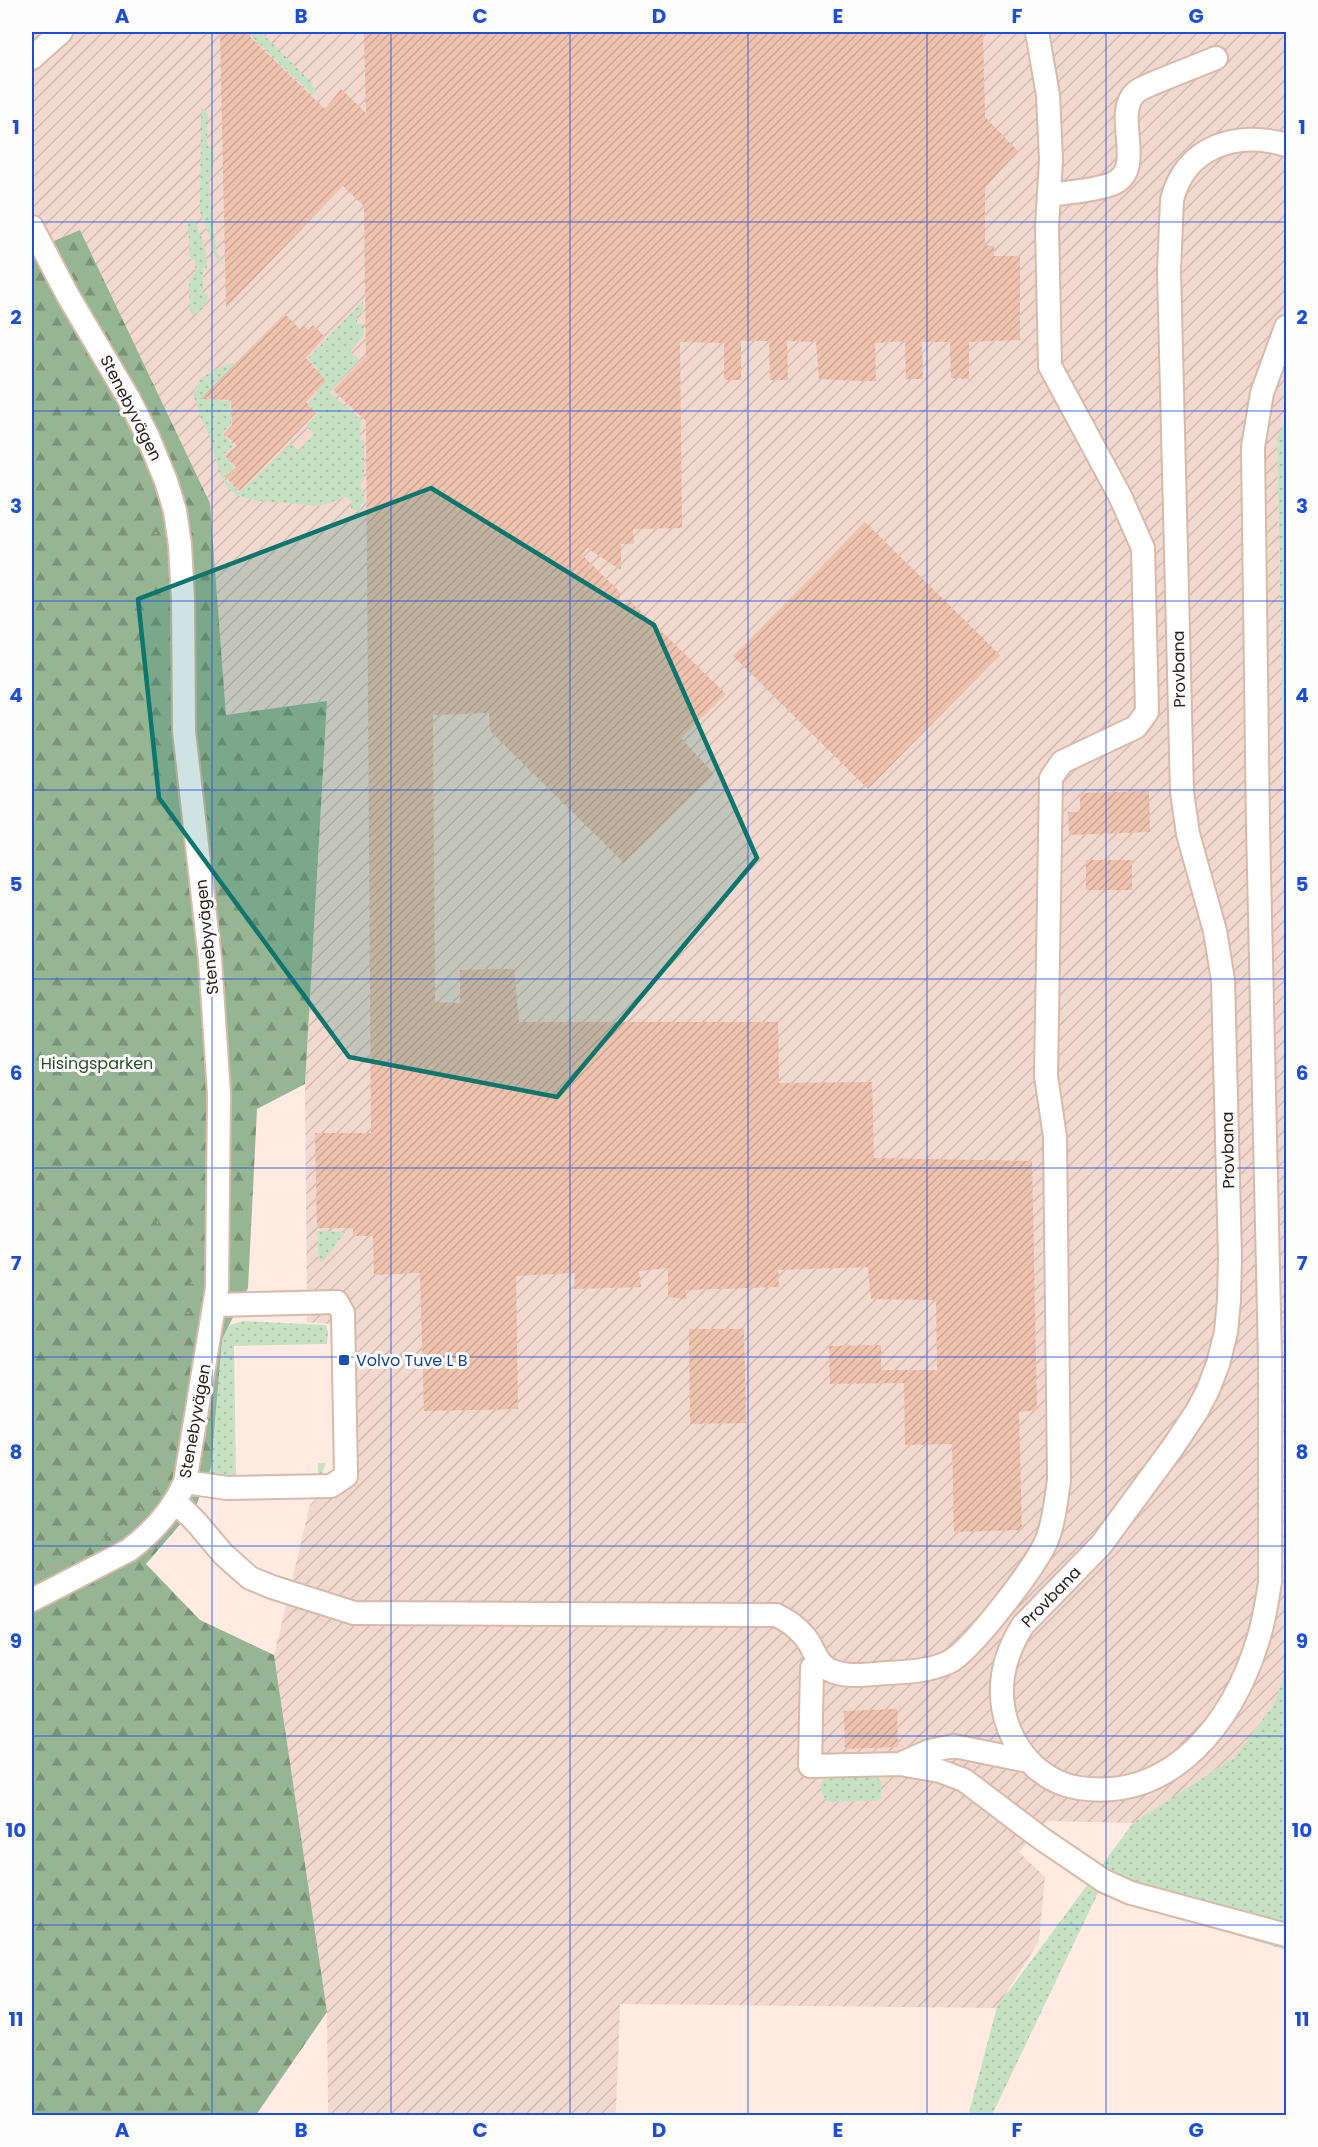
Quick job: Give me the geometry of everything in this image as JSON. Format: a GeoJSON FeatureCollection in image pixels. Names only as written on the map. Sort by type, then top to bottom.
{"type":"FeatureCollection","features":[{"type":"Feature","properties":{"kind":"street"},"geometry":{"type":"LineString","coordinates":[[32,58],[62,32]]}},
{"type":"Feature","properties":{"kind":"street"},"geometry":{"type":"LineString","coordinates":[[215,1305],[337,1302],[343,1313],[346,1476],[331,1486],[227,1488],[180,1492],[197,1523],[224,1554],[250,1578],[272,1587],[359,1613],[776,1615],[793,1623],[806,1639],[819,1663],[833,1672],[855,1675],[925,1671],[950,1661],[969,1647],[1037,1559],[1047,1540],[1059,1480],[1055,1137],[1046,1076],[1051,778],[1062,762],[1136,727],[1147,712],[1143,548],[1120,496],[1050,366],[1047,227],[1051,160],[1048,95],[1037,32]]}},
{"type":"Feature","properties":{"kind":"street"},"geometry":{"type":"LineString","coordinates":[[1049,195],[1100,187],[1114,183],[1122,177],[1127,170],[1129,158],[1127,105],[1136,92],[1216,58]]}},
{"type":"Feature","properties":{"kind":"street","name":"Provbana"},"geometry":{"type":"LineString","coordinates":[[1287,145],[1267,140],[1228,141],[1204,152],[1186,169],[1174,190],[1170,225],[1172,396],[1182,780],[1188,834],[1215,932],[1223,980],[1230,1257],[1229,1300],[1226,1332],[1218,1364],[1197,1411],[1101,1545],[1023,1625],[1006,1658],[1002,1698],[1012,1736],[1028,1761],[1042,1773],[1073,1787],[1102,1790],[1134,1786],[1169,1771],[1197,1748],[1231,1702],[1251,1661],[1265,1616],[1270,1582],[1270,1358],[1258,838],[1253,447],[1262,393],[1287,327]]}},
{"type":"Feature","properties":{"kind":"street","name":"Stenebyvägen"},"geometry":{"type":"LineString","coordinates":[[32,227],[148,437],[166,481],[176,519],[183,599],[184,731],[207,928],[217,1049],[219,1188],[215,1305],[180,1492],[152,1531],[129,1551],[32,1600]]}},
{"type":"Feature","properties":{"kind":"street"},"geometry":{"type":"LineString","coordinates":[[819,1663],[812,1668],[810,1766],[900,1764],[940,1771],[964,1780],[1042,1839],[1104,1881],[1131,1893],[1287,1935]]}},
{"type":"Feature","properties":{"kind":"street"},"geometry":{"type":"LineString","coordinates":[[900,1764],[929,1751],[954,1746],[1028,1761]]}},
{"type":"Feature","properties":{"kind":"path"},"geometry":{"type":"LineString","coordinates":[[134,458],[153,520],[161,558]]}},
{"type":"Feature","properties":{"kind":"path"},"geometry":{"type":"LineString","coordinates":[[162,696],[162,729],[165,750]]}},
{"type":"Feature","properties":{"kind":"path"},"geometry":{"type":"LineString","coordinates":[[32,1205],[83,1216],[196,1226],[191,1298],[165,1463],[158,1484],[148,1500],[132,1518],[101,1540]]}},
{"type":"Feature","properties":{"kind":"path"},"geometry":{"type":"LineString","coordinates":[[32,1576],[75,1554]]}},
{"type":"Feature","properties":{"kind":"highlighted area"},"geometry":{"type":"Polygon","coordinates":[[[431,488],[654,625],[757,858],[557,1097],[349,1057],[159,798],[138,599],[431,488]]]}},
{"type":"Feature","properties":{"kind":"shaded area"},"geometry":{"type":"Polygon","coordinates":[[[32,32],[1286,32],[1286,419],[1277,438],[1286,885],[1286,1665],[1276,1701],[1235,1757],[1133,1823],[1047,1821],[1019,1852],[1045,1877],[1039,1941],[997,2008],[620,2004],[616,2115],[328,2115],[327,2012],[274,1655],[310,1505],[334,1480],[331,1324],[307,1322],[305,1084],[327,702],[226,715],[210,503],[80,230],[32,250],[32,32]]]}},
{"type":"Feature","properties":{"kind":"green space"},"geometry":{"type":"Polygon","coordinates":[[[247,32],[261,32],[312,83],[311,85],[317,91],[313,95],[247,32]]]}},
{"type":"Feature","properties":{"kind":"green space"},"geometry":{"type":"Polygon","coordinates":[[[201,107],[208,115],[207,141],[214,156],[209,184],[212,222],[217,253],[225,266],[215,257],[213,244],[200,212],[201,107]]]}},
{"type":"Feature","properties":{"kind":"green space"},"geometry":{"type":"Polygon","coordinates":[[[192,219],[199,230],[205,249],[207,268],[203,268],[203,294],[208,294],[203,307],[192,315],[189,280],[195,273],[195,260],[190,259],[188,223],[192,219]]]}},
{"type":"Feature","properties":{"kind":"green space","name":"Hisingsparken"},"geometry":{"type":"Polygon","coordinates":[[[80,230],[210,503],[226,715],[327,701],[305,1084],[257,1109],[248,1288],[222,1339],[211,1467],[196,1506],[146,1564],[200,1620],[274,1655],[327,2012],[256,2115],[32,2116],[32,250],[80,230]]]}},
{"type":"Feature","properties":{"kind":"green space"},"geometry":{"type":"Polygon","coordinates":[[[363,301],[363,313],[357,314],[357,324],[363,324],[364,335],[350,351],[359,360],[329,392],[361,420],[360,440],[364,440],[364,478],[360,486],[365,503],[361,504],[360,512],[351,509],[351,501],[347,497],[319,506],[252,500],[236,495],[226,485],[220,474],[209,435],[201,419],[193,394],[199,380],[225,365],[235,363],[200,399],[230,401],[231,424],[222,434],[234,445],[223,455],[234,467],[223,478],[240,492],[291,444],[299,451],[314,434],[306,426],[318,413],[308,403],[318,393],[309,382],[319,371],[308,358],[363,301]]]}},
{"type":"Feature","properties":{"kind":"green space"},"geometry":{"type":"Polygon","coordinates":[[[1286,419],[1286,885],[1277,438],[1286,419]]]}},
{"type":"Feature","properties":{"kind":"green space"},"geometry":{"type":"Polygon","coordinates":[[[318,1231],[345,1232],[326,1258],[320,1262],[318,1257],[318,1231]]]}},
{"type":"Feature","properties":{"kind":"green space"},"geometry":{"type":"Polygon","coordinates":[[[243,1321],[326,1325],[328,1332],[327,1344],[234,1346],[236,1476],[318,1475],[318,1463],[326,1463],[321,1476],[211,1481],[199,1460],[220,1339],[230,1325],[243,1321]]]}},
{"type":"Feature","properties":{"kind":"green space"},"geometry":{"type":"Polygon","coordinates":[[[1286,1665],[1286,1950],[1098,1893],[992,2115],[968,2116],[997,2007],[1133,1823],[1235,1757],[1276,1701],[1286,1665]]]}},
{"type":"Feature","properties":{"kind":"green space"},"geometry":{"type":"Polygon","coordinates":[[[827,1775],[876,1775],[881,1782],[881,1798],[876,1801],[827,1802],[821,1792],[821,1786],[827,1775]]]}},
{"type":"Feature","properties":{"kind":"building"},"geometry":{"type":"Polygon","coordinates":[[[220,32],[245,32],[325,109],[341,89],[366,113],[364,32],[983,32],[985,117],[1018,151],[985,188],[985,245],[994,246],[994,256],[1020,256],[1020,340],[969,342],[969,379],[951,378],[950,342],[922,342],[923,379],[906,379],[905,341],[875,343],[876,381],[819,379],[816,342],[787,341],[788,380],[770,380],[769,341],[741,341],[741,380],[724,380],[724,343],[680,342],[682,528],[633,529],[634,544],[621,544],[621,570],[587,548],[582,555],[620,592],[620,611],[628,599],[726,694],[681,738],[714,774],[624,863],[490,731],[489,713],[433,715],[435,1002],[460,1003],[460,970],[514,969],[519,1022],[778,1022],[779,1083],[872,1082],[874,1158],[1032,1161],[1037,1410],[1019,1412],[1022,1530],[954,1532],[952,1444],[905,1445],[904,1383],[830,1384],[829,1346],[881,1345],[881,1370],[937,1370],[936,1300],[871,1299],[868,1267],[778,1270],[779,1287],[686,1290],[686,1299],[668,1297],[668,1268],[639,1271],[641,1287],[574,1289],[575,1273],[516,1276],[518,1409],[424,1411],[420,1273],[374,1275],[373,1236],[353,1236],[353,1228],[317,1228],[315,1133],[371,1133],[366,421],[333,390],[366,356],[364,206],[343,186],[226,308],[220,32]]]}},
{"type":"Feature","properties":{"kind":"building"},"geometry":{"type":"Polygon","coordinates":[[[285,314],[300,329],[304,326],[308,330],[313,325],[325,337],[306,358],[326,381],[306,402],[316,413],[240,491],[225,477],[236,467],[225,456],[237,445],[224,434],[232,425],[231,400],[202,399],[285,314]]]}},
{"type":"Feature","properties":{"kind":"building"},"geometry":{"type":"Polygon","coordinates":[[[865,522],[1000,655],[868,789],[733,656],[865,522]]]}},
{"type":"Feature","properties":{"kind":"building"},"geometry":{"type":"Polygon","coordinates":[[[1149,791],[1150,832],[1069,835],[1068,812],[1080,812],[1080,793],[1149,791]]]}},
{"type":"Feature","properties":{"kind":"building"},"geometry":{"type":"Polygon","coordinates":[[[1086,860],[1132,860],[1132,890],[1086,890],[1086,860]]]}},
{"type":"Feature","properties":{"kind":"building"},"geometry":{"type":"Polygon","coordinates":[[[689,1329],[744,1329],[746,1423],[690,1424],[689,1329]]]}},
{"type":"Feature","properties":{"kind":"building"},"geometry":{"type":"Polygon","coordinates":[[[897,1709],[898,1747],[845,1749],[844,1711],[897,1709]]]}},
{"type":"Feature","properties":{"kind":"place","name":"Volvo Tuve L B"},"geometry":{"type":"Point","coordinates":[344,1360]}}]}
